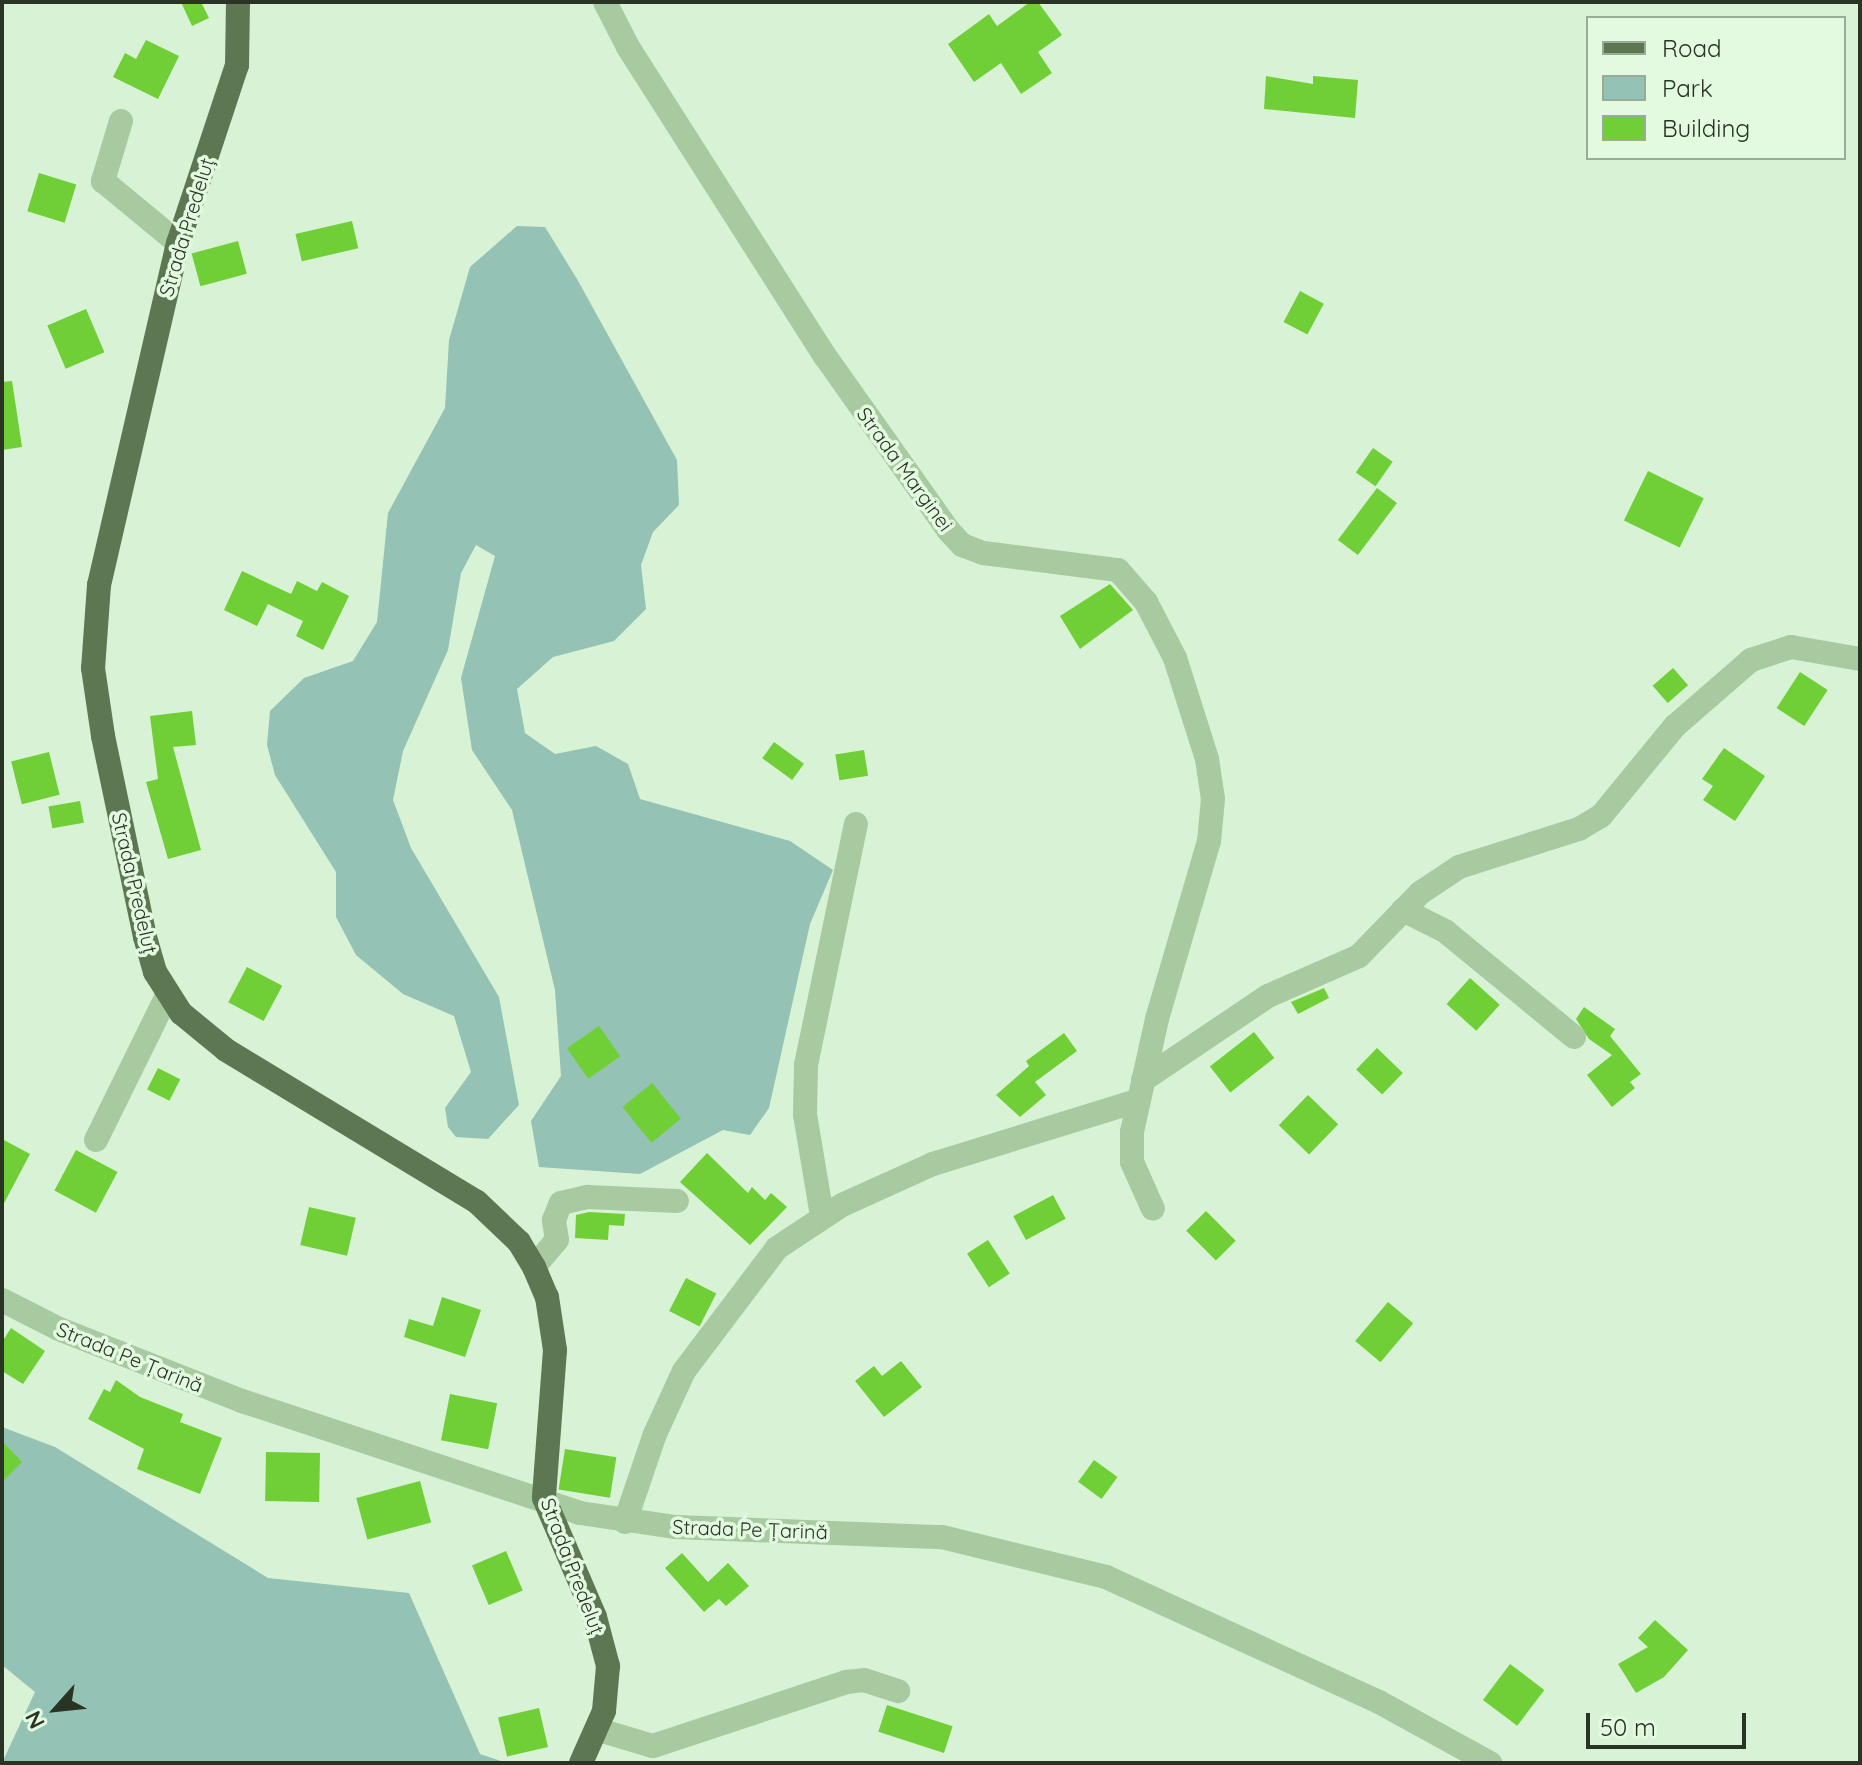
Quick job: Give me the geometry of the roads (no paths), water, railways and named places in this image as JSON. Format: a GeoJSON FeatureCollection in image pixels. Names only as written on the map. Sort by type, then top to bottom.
{"type":"FeatureCollection","features":[{"type":"Feature","properties":{"kind":"main road","name":"Strada Predeluț"},"geometry":{"type":"LineString","coordinates":[[238,2],[237,65],[178,243],[99,585],[92,642],[98,714],[142,922],[167,996],[226,1050],[477,1202],[519,1242],[534,1267],[547,1297],[555,1350],[544,1498],[604,1645],[607,1691],[599,1730],[581,1763]]}},
{"type":"Feature","properties":{"kind":"street","name":"Strada Marginei"},"geometry":{"type":"LineString","coordinates":[[605,2],[825,356],[949,531],[962,545],[983,553],[1118,570],[1146,602],[1175,658],[1207,759],[1213,799],[1209,841],[1140,1090],[1132,1162],[1153,1209]]}},
{"type":"Feature","properties":{"kind":"street"},"geometry":{"type":"LineString","coordinates":[[121,121],[103,181],[178,243]]}},
{"type":"Feature","properties":{"kind":"street"},"geometry":{"type":"LineString","coordinates":[[625,1522],[655,1434],[684,1371],[746,1283],[777,1248],[822,1216],[933,1164],[1140,1090],[1268,996],[1359,956],[1403,910],[1459,867],[1579,829],[1601,816],[1675,726],[1751,660],[1791,647],[1860,659]]}},
{"type":"Feature","properties":{"kind":"street"},"geometry":{"type":"LineString","coordinates":[[822,1216],[805,1114],[806,1065],[856,824]]}},
{"type":"Feature","properties":{"kind":"street"},"geometry":{"type":"LineString","coordinates":[[1403,910],[1445,931],[1574,1037]]}},
{"type":"Feature","properties":{"kind":"street"},"geometry":{"type":"LineString","coordinates":[[96,1140],[167,996]]}},
{"type":"Feature","properties":{"kind":"street"},"geometry":{"type":"LineString","coordinates":[[534,1267],[557,1240],[554,1220],[561,1203],[588,1197],[677,1201]]}},
{"type":"Feature","properties":{"kind":"street","name":"Strada Pe Țarină"},"geometry":{"type":"LineString","coordinates":[[8,1312],[242,1401],[625,1522],[942,1537],[1091,1573],[1325,1677],[1490,1763]]}},
{"type":"Feature","properties":{"kind":"street"},"geometry":{"type":"LineString","coordinates":[[599,1730],[653,1746],[846,1682],[864,1680],[898,1691]]}}]}
